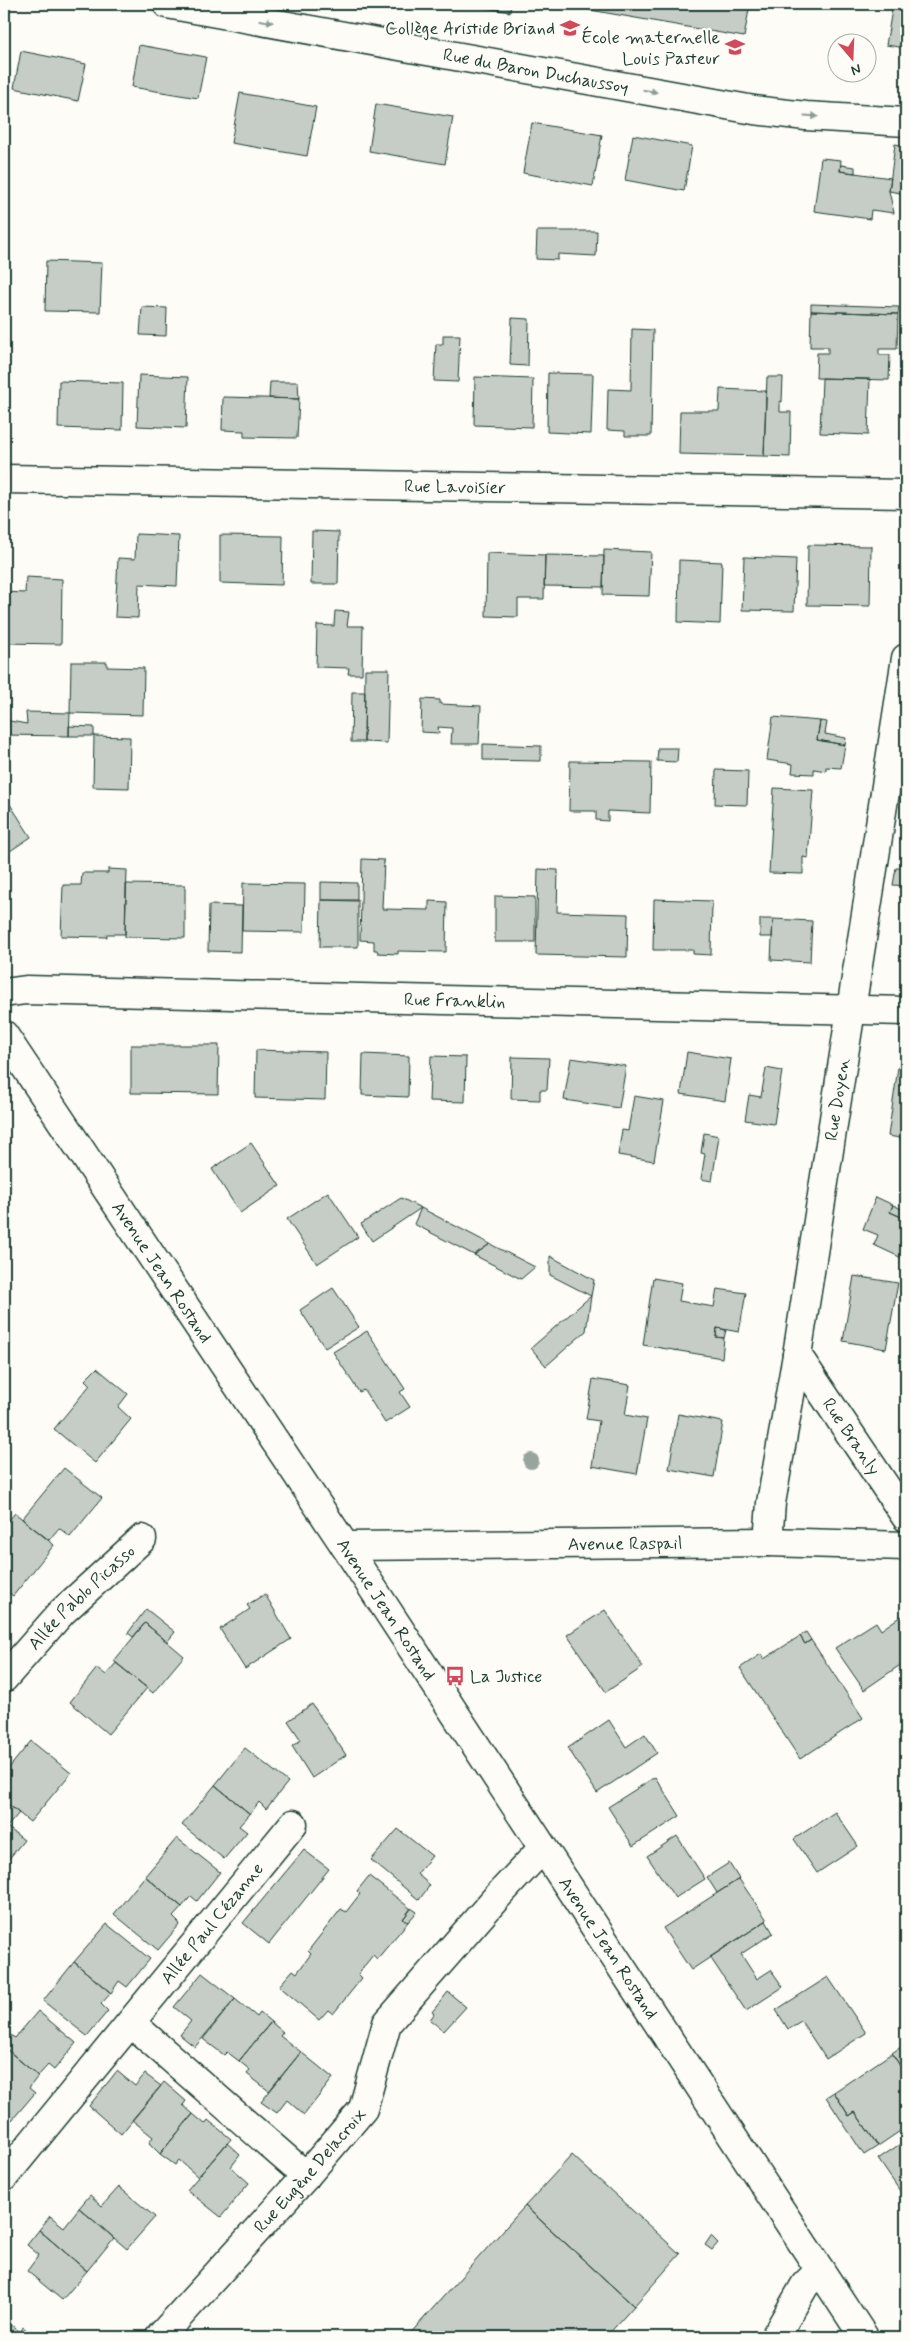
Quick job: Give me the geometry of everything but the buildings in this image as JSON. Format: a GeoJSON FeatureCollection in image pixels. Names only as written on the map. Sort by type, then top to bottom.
{"type":"FeatureCollection","features":[{"type":"Feature","properties":{"kind":"street","name":"Rue du Baron Duchaussoy"},"geometry":{"type":"LineString","coordinates":[[167,4],[754,110],[806,116],[906,122]]}},
{"type":"Feature","properties":{"kind":"street","name":"Rue Lavoisier"},"geometry":{"type":"LineString","coordinates":[[4,478],[906,494]]}},
{"type":"Feature","properties":{"kind":"street","name":"Rue Doyen"},"geometry":{"type":"LineString","coordinates":[[768,1542],[771,1503],[797,1355],[906,658]]}},
{"type":"Feature","properties":{"kind":"street","name":"Rue Franklin"},"geometry":{"type":"LineString","coordinates":[[4,993],[26,990],[906,1011]]}},
{"type":"Feature","properties":{"kind":"street","name":"Avenue Jean Rostand"},"geometry":{"type":"LineString","coordinates":[[4,1035],[344,1546],[864,2337]]}},
{"type":"Feature","properties":{"kind":"street","name":"Rue Branly"},"geometry":{"type":"LineString","coordinates":[[797,1355],[906,1517]]}},
{"type":"Feature","properties":{"kind":"street","name":"Allée Pablo Picasso"},"geometry":{"type":"LineString","coordinates":[[4,1678],[62,1612],[142,1539]]}},
{"type":"Feature","properties":{"kind":"street","name":"Avenue Raspail"},"geometry":{"type":"LineString","coordinates":[[344,1546],[768,1542],[906,1546]]}},
{"type":"Feature","properties":{"kind":"street","name":"Allée Paul Cézanne"},"geometry":{"type":"LineString","coordinates":[[4,2177],[292,1824]]}},
{"type":"Feature","properties":{"kind":"street","name":"Rue Eugène Delacroix"},"geometry":{"type":"LineString","coordinates":[[160,2337],[306,2176],[363,2109],[387,2023],[490,1905],[542,1849]]}},
{"type":"Feature","properties":{"kind":"street"},"geometry":{"type":"LineString","coordinates":[[131,2022],[306,2176]]}},
{"type":"Feature","properties":{"kind":"street"},"geometry":{"type":"LineString","coordinates":[[775,2337],[805,2284],[820,2270]]}},
{"type":"Feature","properties":{"kind":"place","name":"Collège Aristide Briand"},"geometry":{"type":"Point","coordinates":[570,28]}},
{"type":"Feature","properties":{"kind":"place","name":"École maternelle Louis Pasteur"},"geometry":{"type":"Point","coordinates":[735,47]}},
{"type":"Feature","properties":{"kind":"place","name":"La Justice"},"geometry":{"type":"Point","coordinates":[455,1676]}}]}
